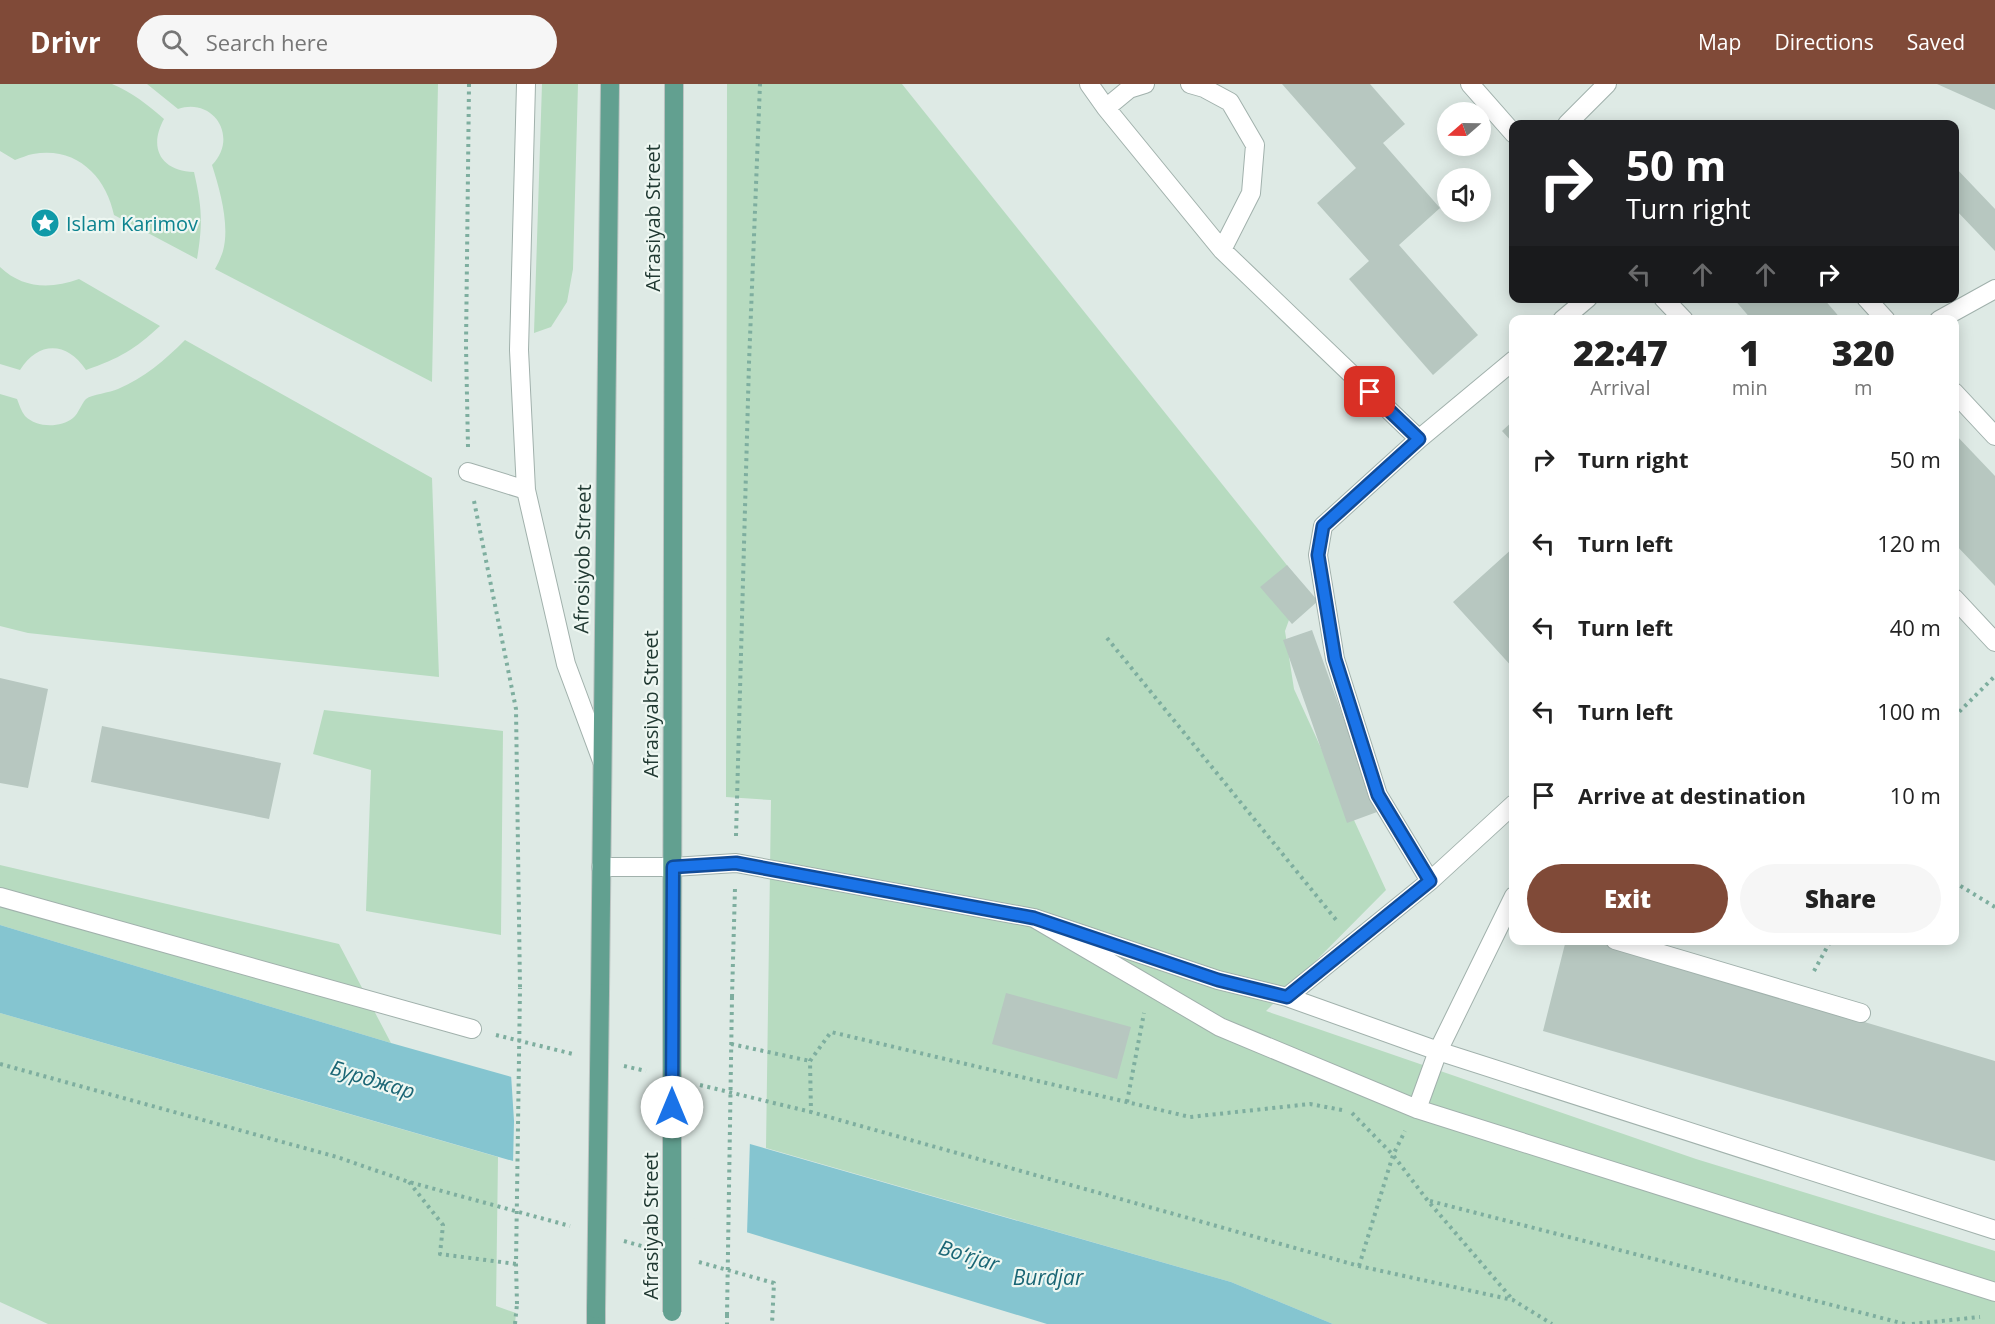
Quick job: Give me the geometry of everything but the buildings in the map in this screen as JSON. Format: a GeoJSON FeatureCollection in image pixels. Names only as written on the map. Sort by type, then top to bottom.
{"type":"FeatureCollection","features":[{"type":"Feature","properties":{"kind":"main road"},"geometry":{"type":"LineString","coordinates":[[596,1317],[610,84]]}},
{"type":"Feature","properties":{"kind":"main road","name":"Afrasiyab Street"},"geometry":{"type":"LineString","coordinates":[[672,1318],[674,84]]}},
{"type":"Feature","properties":{"kind":"street"},"geometry":{"type":"LineString","coordinates":[[526,84],[519,350],[526,490],[566,664],[603,764]]}},
{"type":"Feature","properties":{"kind":"street"},"geometry":{"type":"LineString","coordinates":[[1089,84],[1222,250],[1419,439]]}},
{"type":"Feature","properties":{"kind":"street"},"geometry":{"type":"LineString","coordinates":[[1106,108],[1129,89],[1145,84]]}},
{"type":"Feature","properties":{"kind":"street"},"geometry":{"type":"LineString","coordinates":[[1190,84],[1204,88],[1230,102],[1256,145],[1251,193],[1222,250]]}},
{"type":"Feature","properties":{"kind":"street"},"geometry":{"type":"LineString","coordinates":[[1470,84],[1509,128]]}},
{"type":"Feature","properties":{"kind":"street"},"geometry":{"type":"LineString","coordinates":[[1571,120],[1607,84]]}},
{"type":"Feature","properties":{"kind":"street"},"geometry":{"type":"LineString","coordinates":[[1948,315],[1995,288]]}},
{"type":"Feature","properties":{"kind":"street"},"geometry":{"type":"LineString","coordinates":[[1568,315],[1582,303]]}},
{"type":"Feature","properties":{"kind":"street"},"geometry":{"type":"LineString","coordinates":[[1668,303],[1679,315]]}},
{"type":"Feature","properties":{"kind":"street"},"geometry":{"type":"LineString","coordinates":[[1871,303],[1881,315]]}},
{"type":"Feature","properties":{"kind":"street"},"geometry":{"type":"LineString","coordinates":[[1430,881],[1378,795],[1335,659],[1318,555],[1323,526],[1419,439],[1509,364]]}},
{"type":"Feature","properties":{"kind":"street"},"geometry":{"type":"LineString","coordinates":[[1959,397],[1995,436]]}},
{"type":"Feature","properties":{"kind":"street"},"geometry":{"type":"LineString","coordinates":[[468,472],[526,490]]}},
{"type":"Feature","properties":{"kind":"street"},"geometry":{"type":"LineString","coordinates":[[1959,603],[1995,642]]}},
{"type":"Feature","properties":{"kind":"street"},"geometry":{"type":"LineString","coordinates":[[1287,997],[1430,881],[1509,809]]}},
{"type":"Feature","properties":{"kind":"street"},"geometry":{"type":"LineString","coordinates":[[601,867],[673,867],[736,863],[1034,918],[1218,980],[1287,997],[1437,1051],[1995,1230]]}},
{"type":"Feature","properties":{"kind":"street"},"geometry":{"type":"LineString","coordinates":[[0,897],[472,1029]]}},
{"type":"Feature","properties":{"kind":"street"},"geometry":{"type":"LineString","coordinates":[[1417,1109],[1437,1051],[1509,909]]}},
{"type":"Feature","properties":{"kind":"street"},"geometry":{"type":"LineString","coordinates":[[1034,918],[1220,1027],[1417,1109],[1995,1293]]}},
{"type":"Feature","properties":{"kind":"street"},"geometry":{"type":"LineString","coordinates":[[1632,945],[1861,1013]]}},
{"type":"Feature","properties":{"kind":"path"},"geometry":{"type":"LineString","coordinates":[[469,84],[466,346],[468,472],[516,709],[520,988],[516,1264],[518,1304],[515,1324]]}},
{"type":"Feature","properties":{"kind":"path"},"geometry":{"type":"LineString","coordinates":[[727,1324],[732,997],[749,363],[760,84]]}},
{"type":"Feature","properties":{"kind":"path"},"geometry":{"type":"LineString","coordinates":[[1107,638],[1355,942]]}},
{"type":"Feature","properties":{"kind":"path"},"geometry":{"type":"LineString","coordinates":[[1959,712],[1995,676]]}},
{"type":"Feature","properties":{"kind":"path"},"geometry":{"type":"LineString","coordinates":[[1959,885],[1995,907]]}},
{"type":"Feature","properties":{"kind":"path"},"geometry":{"type":"LineString","coordinates":[[1800,996],[1828,945]]}},
{"type":"Feature","properties":{"kind":"path"},"geometry":{"type":"LineString","coordinates":[[1127,1102],[1149,985]]}},
{"type":"Feature","properties":{"kind":"path"},"geometry":{"type":"LineString","coordinates":[[472,1029],[573,1054]]}},
{"type":"Feature","properties":{"kind":"path"},"geometry":{"type":"LineString","coordinates":[[811,1112],[810,1061],[831,1032],[1190,1117],[1310,1104],[1350,1112],[1393,1155],[1428,1201],[1513,1300],[1552,1324]]}},
{"type":"Feature","properties":{"kind":"path"},"geometry":{"type":"LineString","coordinates":[[731,1044],[810,1061]]}},
{"type":"Feature","properties":{"kind":"path"},"geometry":{"type":"LineString","coordinates":[[0,1064],[337,1157],[409,1182],[443,1225],[440,1254],[516,1264]]}},
{"type":"Feature","properties":{"kind":"path"},"geometry":{"type":"LineString","coordinates":[[619,1065],[652,1073]]}},
{"type":"Feature","properties":{"kind":"path"},"geometry":{"type":"LineString","coordinates":[[698,1084],[811,1112],[1359,1266],[1513,1300]]}},
{"type":"Feature","properties":{"kind":"path"},"geometry":{"type":"LineString","coordinates":[[1359,1266],[1393,1155],[1417,1109]]}},
{"type":"Feature","properties":{"kind":"path"},"geometry":{"type":"LineString","coordinates":[[1428,1201],[1905,1324]]}},
{"type":"Feature","properties":{"kind":"path"},"geometry":{"type":"LineString","coordinates":[[772,1324],[774,1283]]}},
{"type":"Feature","properties":{"kind":"path"},"geometry":{"type":"LineString","coordinates":[[1912,1324],[1983,1317]]}},
{"type":"Feature","properties":{"kind":"green space"},"geometry":{"type":"Polygon","coordinates":[[[0,84],[112,84],[140,99],[164,119],[157,139],[161,156],[173,167],[194,172],[201,215],[197,259],[114,215],[104,188],[96,176],[75,160],[63,155],[48,153],[31,154],[15,160],[0,151],[0,84]]]}},
{"type":"Feature","properties":{"kind":"green space"},"geometry":{"type":"Polygon","coordinates":[[[147,84],[438,84],[432,382],[215,269],[225,241],[225,219],[212,165],[220,154],[223,132],[219,122],[212,114],[191,107],[178,109],[147,84]]]}},
{"type":"Feature","properties":{"kind":"green space"},"geometry":{"type":"Polygon","coordinates":[[[542,84],[578,84],[573,269],[567,302],[551,327],[534,333],[542,84]]]}},
{"type":"Feature","properties":{"kind":"green space"},"geometry":{"type":"Polygon","coordinates":[[[727,84],[902,84],[1302,584],[1285,631],[1294,689],[1386,890],[1266,1011],[1696,1159],[1995,1251],[1995,1324],[1333,1324],[1231,1282],[766,1148],[771,800],[726,797],[727,84]]]}},
{"type":"Feature","properties":{"kind":"green space"},"geometry":{"type":"Polygon","coordinates":[[[0,267],[18,280],[38,285],[58,284],[79,279],[160,326],[126,353],[86,370],[70,354],[53,348],[35,354],[20,370],[0,364],[0,267]]]}},
{"type":"Feature","properties":{"kind":"green space"},"geometry":{"type":"Polygon","coordinates":[[[185,340],[432,478],[439,677],[28,633],[0,626],[0,394],[17,399],[25,416],[36,423],[62,424],[75,416],[86,399],[137,380],[185,340]]]}},
{"type":"Feature","properties":{"kind":"green space"},"geometry":{"type":"Polygon","coordinates":[[[324,710],[503,731],[501,935],[366,911],[371,770],[313,754],[324,710]]]}},
{"type":"Feature","properties":{"kind":"green space"},"geometry":{"type":"Polygon","coordinates":[[[0,865],[339,944],[391,1043],[0,925],[0,865]]]}},
{"type":"Feature","properties":{"kind":"green space"},"geometry":{"type":"Polygon","coordinates":[[[0,1013],[498,1157],[496,1306],[516,1313],[515,1324],[48,1324],[0,1302],[0,1013]]]}},
{"type":"Feature","properties":{"kind":"water","name":"Burdjar"},"geometry":{"type":"Polygon","coordinates":[[[0,925],[391,1043],[1231,1282],[1333,1324],[1047,1324],[513,1161],[0,1013],[0,925]]]}},
{"type":"Feature","properties":{"kind":"pier"},"geometry":{"type":"Polygon","coordinates":[[[511,1074],[750,1140],[747,1234],[513,1164],[514,1121],[511,1074]]]}},
{"type":"Feature","properties":{"kind":"place","name":"Islam Karimov"},"geometry":{"type":"Point","coordinates":[45,223]}},
{"type":"Feature","properties":{"kind":"route"},"geometry":{"type":"LineString","coordinates":[[672,1107],[673,867],[736,863],[1034,918],[1218,980],[1287,997],[1430,881],[1378,795],[1335,659],[1318,555],[1323,526],[1419,439],[1370,392]]}},
{"type":"Feature","properties":{"kind":"water label","name":"Бурджар"},"geometry":{"type":"Point","coordinates":[373,1079]}},
{"type":"Feature","properties":{"kind":"water label","name":"Bo‘rjar"},"geometry":{"type":"Point","coordinates":[969,1255]}}]}
